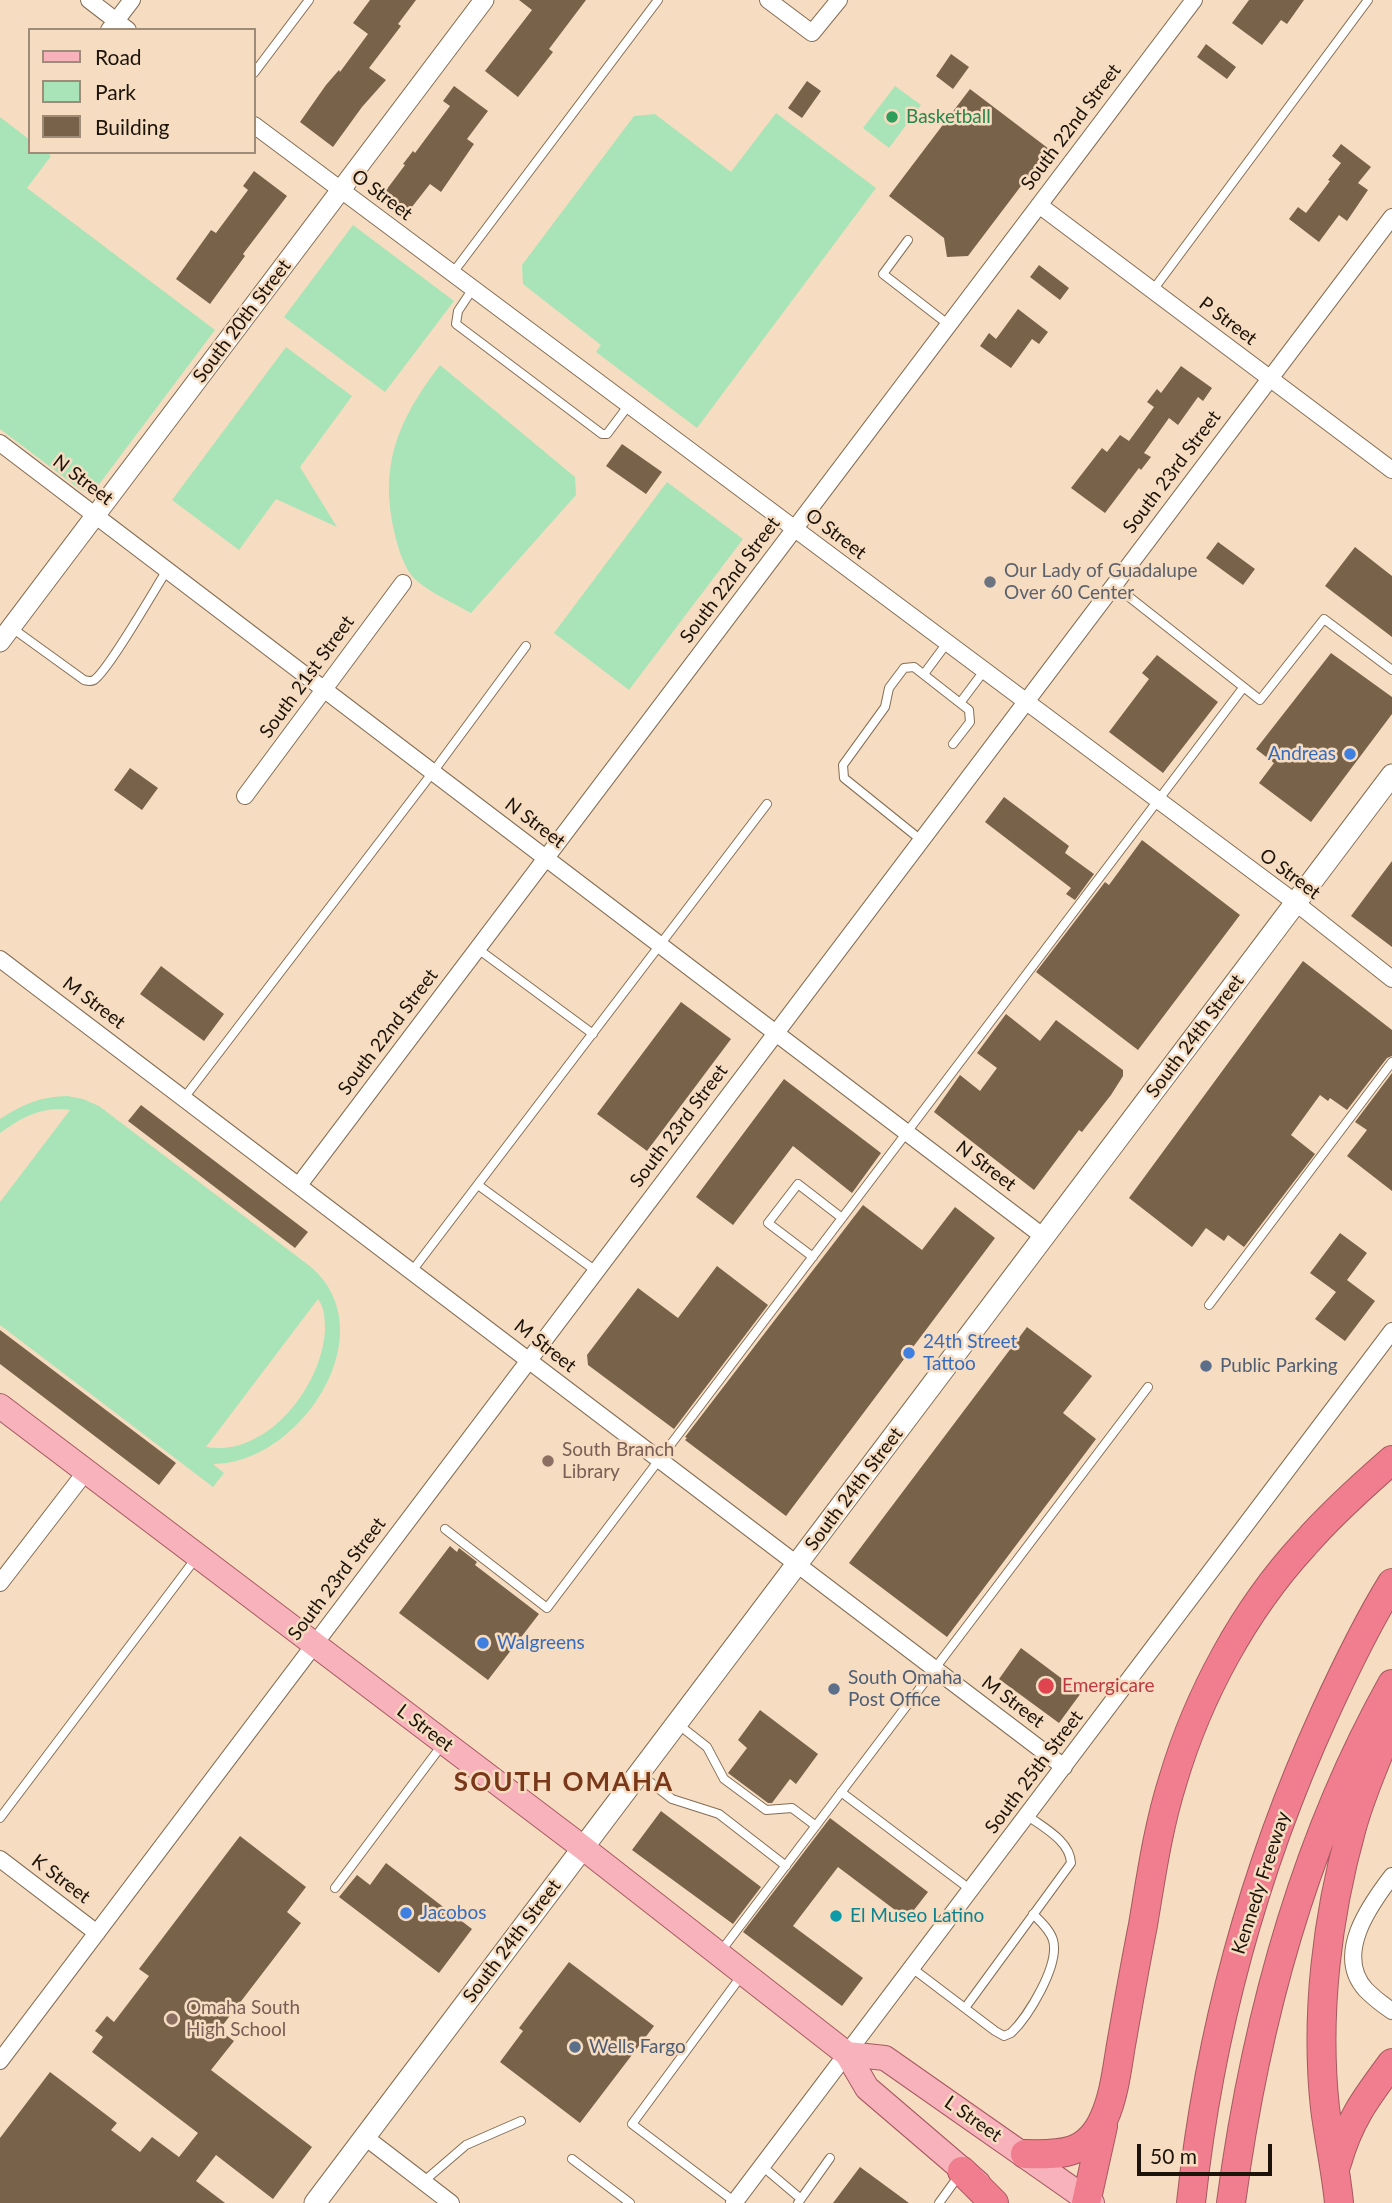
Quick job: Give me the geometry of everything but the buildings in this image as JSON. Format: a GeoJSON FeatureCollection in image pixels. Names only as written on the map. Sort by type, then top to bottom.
{"type":"FeatureCollection","features":[{"type":"Feature","properties":{"kind":"highway"},"geometry":{"type":"LineString","coordinates":[[1088,2202],[1116,2074],[1162,1821],[1191,1730],[1210,1686],[1237,1636],[1269,1588],[1310,1538],[1349,1498],[1392,1460]]}},
{"type":"Feature","properties":{"kind":"highway","name":"Kennedy Freeway"},"geometry":{"type":"LineString","coordinates":[[1191,2203],[1208,2080],[1230,1980],[1247,1920],[1300,1771],[1352,1655],[1392,1583]]}},
{"type":"Feature","properties":{"kind":"highway"},"geometry":{"type":"LineString","coordinates":[[1231,2203],[1248,2092],[1269,1998],[1292,1919],[1349,1768],[1392,1684]]}},
{"type":"Feature","properties":{"kind":"highway"},"geometry":{"type":"LineString","coordinates":[[1339,2203],[1325,2108],[1322,2053],[1329,1947],[1338,1881],[1353,1825],[1392,1721]]}},
{"type":"Feature","properties":{"kind":"highway"},"geometry":{"type":"LineString","coordinates":[[1336,2169],[1345,2135],[1358,2108],[1392,2063]]}},
{"type":"Feature","properties":{"kind":"highway"},"geometry":{"type":"LineString","coordinates":[[1025,2154],[1049,2155],[1073,2151],[1084,2146],[1096,2134],[1105,2116]]}},
{"type":"Feature","properties":{"kind":"highway"},"geometry":{"type":"LineString","coordinates":[[962,2171],[994,2203]]}},
{"type":"Feature","properties":{"kind":"main road","name":"South 24th Street"},"geometry":{"type":"LineString","coordinates":[[315,2203],[1392,775]]}},
{"type":"Feature","properties":{"kind":"main road","name":"L Street"},"geometry":{"type":"LineString","coordinates":[[0,1406],[582,1847],[847,2054],[867,2088],[1003,2203]]}},
{"type":"Feature","properties":{"kind":"main road","name":"L Street"},"geometry":{"type":"LineString","coordinates":[[847,2054],[885,2058],[1025,2154],[1088,2202]]}},
{"type":"Feature","properties":{"kind":"street"},"geometry":{"type":"LineString","coordinates":[[89,0],[118,27],[132,0]]}},
{"type":"Feature","properties":{"kind":"street","name":"South 20th Street"},"geometry":{"type":"LineString","coordinates":[[6,634],[484,0]]}},
{"type":"Feature","properties":{"kind":"street"},"geometry":{"type":"LineString","coordinates":[[768,0],[812,33],[839,0]]}},
{"type":"Feature","properties":{"kind":"street","name":"South 22nd Street"},"geometry":{"type":"LineString","coordinates":[[299,1185],[1194,0]]}},
{"type":"Feature","properties":{"kind":"street","name":"O Street"},"geometry":{"type":"LineString","coordinates":[[256,127],[1296,903],[1392,979]]}},
{"type":"Feature","properties":{"kind":"street","name":"P Street"},"geometry":{"type":"LineString","coordinates":[[1039,205],[1392,470]]}},
{"type":"Feature","properties":{"kind":"street","name":"South 23rd Street"},"geometry":{"type":"LineString","coordinates":[[0,2062],[1392,217]]}},
{"type":"Feature","properties":{"kind":"street","name":"N Street"},"geometry":{"type":"LineString","coordinates":[[0,443],[1044,1237]]}},
{"type":"Feature","properties":{"kind":"street","name":"South 21st Street"},"geometry":{"type":"LineString","coordinates":[[246,796],[402,583]]}},
{"type":"Feature","properties":{"kind":"street","name":"M Street"},"geometry":{"type":"LineString","coordinates":[[0,959],[796,1566],[1065,1767]]}},
{"type":"Feature","properties":{"kind":"street","name":"South 25th Street"},"geometry":{"type":"LineString","coordinates":[[734,2202],[1392,1331]]}},
{"type":"Feature","properties":{"kind":"street"},"geometry":{"type":"LineString","coordinates":[[0,1583],[87,1470]]}},
{"type":"Feature","properties":{"kind":"street","name":"K Street"},"geometry":{"type":"LineString","coordinates":[[0,1859],[97,1933]]}},
{"type":"Feature","properties":{"kind":"street"},"geometry":{"type":"LineString","coordinates":[[1392,1876],[1361,1922],[1355,1942],[1354,1967],[1365,1989],[1392,2011]]}},
{"type":"Feature","properties":{"kind":"street"},"geometry":{"type":"LineString","coordinates":[[365,2137],[451,2203]]}},
{"type":"Feature","properties":{"kind":"lane"},"geometry":{"type":"LineString","coordinates":[[256,70],[309,0]]}},
{"type":"Feature","properties":{"kind":"lane"},"geometry":{"type":"LineString","coordinates":[[452,274],[659,0]]}},
{"type":"Feature","properties":{"kind":"lane"},"geometry":{"type":"LineString","coordinates":[[1153,290],[1368,0]]}},
{"type":"Feature","properties":{"kind":"lane"},"geometry":{"type":"LineString","coordinates":[[908,240],[883,274],[948,325]]}},
{"type":"Feature","properties":{"kind":"lane"},"geometry":{"type":"LineString","coordinates":[[472,290],[458,311],[456,324],[603,434],[607,434],[628,406]]}},
{"type":"Feature","properties":{"kind":"lane"},"geometry":{"type":"LineString","coordinates":[[6,634],[90,681],[95,679],[109,661],[167,570]]}},
{"type":"Feature","properties":{"kind":"lane"},"geometry":{"type":"LineString","coordinates":[[1114,584],[1260,700],[1324,619],[1392,670]]}},
{"type":"Feature","properties":{"kind":"lane"},"geometry":{"type":"LineString","coordinates":[[924,674],[947,643]]}},
{"type":"Feature","properties":{"kind":"lane"},"geometry":{"type":"LineString","coordinates":[[184,1098],[526,646]]}},
{"type":"Feature","properties":{"kind":"lane"},"geometry":{"type":"LineString","coordinates":[[921,840],[844,778],[843,765],[885,707],[889,688],[904,668],[914,667],[969,710],[970,722],[953,744]]}},
{"type":"Feature","properties":{"kind":"lane"},"geometry":{"type":"LineString","coordinates":[[960,703],[984,671]]}},
{"type":"Feature","properties":{"kind":"lane"},"geometry":{"type":"LineString","coordinates":[[445,1529],[547,1608],[1244,688]]}},
{"type":"Feature","properties":{"kind":"lane"},"geometry":{"type":"LineString","coordinates":[[412,1271],[767,804]]}},
{"type":"Feature","properties":{"kind":"lane"},"geometry":{"type":"LineString","coordinates":[[478,949],[593,1034]]}},
{"type":"Feature","properties":{"kind":"lane"},"geometry":{"type":"LineString","coordinates":[[1209,1306],[1392,1062]]}},
{"type":"Feature","properties":{"kind":"lane"},"geometry":{"type":"LineString","coordinates":[[813,1257],[768,1223],[798,1184],[842,1218]]}},
{"type":"Feature","properties":{"kind":"lane"},"geometry":{"type":"LineString","coordinates":[[478,1185],[596,1271]]}},
{"type":"Feature","properties":{"kind":"lane"},"geometry":{"type":"LineString","coordinates":[[719,1954],[1149,1387]]}},
{"type":"Feature","properties":{"kind":"lane"},"geometry":{"type":"LineString","coordinates":[[0,1818],[198,1555]]}},
{"type":"Feature","properties":{"kind":"lane"},"geometry":{"type":"LineString","coordinates":[[676,1723],[708,1746],[724,1779],[766,1810],[792,1808],[816,1826]]}},
{"type":"Feature","properties":{"kind":"lane"},"geometry":{"type":"LineString","coordinates":[[335,1888],[444,1743]]}},
{"type":"Feature","properties":{"kind":"lane"},"geometry":{"type":"LineString","coordinates":[[639,1773],[672,1799],[719,1814],[786,1866]]}},
{"type":"Feature","properties":{"kind":"lane"},"geometry":{"type":"LineString","coordinates":[[841,1792],[971,1890]]}},
{"type":"Feature","properties":{"kind":"lane"},"geometry":{"type":"LineString","coordinates":[[965,2008],[1071,1863],[1071,1853],[1064,1844],[1028,1816]]}},
{"type":"Feature","properties":{"kind":"lane"},"geometry":{"type":"LineString","coordinates":[[912,1968],[1004,2036],[1011,2034],[1042,1990],[1054,1952],[1048,1929],[1033,1914]]}},
{"type":"Feature","properties":{"kind":"lane"},"geometry":{"type":"LineString","coordinates":[[734,2202],[632,2124],[743,1973]]}},
{"type":"Feature","properties":{"kind":"lane"},"geometry":{"type":"LineString","coordinates":[[423,2182],[466,2146],[521,2121]]}},
{"type":"Feature","properties":{"kind":"lane"},"geometry":{"type":"LineString","coordinates":[[762,2166],[799,2201],[830,2158]]}},
{"type":"Feature","properties":{"kind":"lane"},"geometry":{"type":"LineString","coordinates":[[572,2159],[631,2203]]}},
{"type":"Feature","properties":{"kind":"lane"},"geometry":{"type":"LineString","coordinates":[[939,2203],[962,2171]]}},
{"type":"Feature","properties":{"kind":"green space","name":"Basketball"},"geometry":{"type":"Polygon","coordinates":[[[895,86],[921,105],[889,148],[863,128],[895,86]]]}},
{"type":"Feature","properties":{"kind":"green space"},"geometry":{"type":"Polygon","coordinates":[[[776,113],[876,188],[697,428],[596,352],[601,345],[523,284],[522,265],[634,116],[655,114],[731,172],[776,113]]]}},
{"type":"Feature","properties":{"kind":"green space"},"geometry":{"type":"Polygon","coordinates":[[[0,117],[28,138],[28,154],[51,156],[27,188],[215,330],[97,487],[90,491],[81,490],[0,429],[0,117]]]}},
{"type":"Feature","properties":{"kind":"green space"},"geometry":{"type":"Polygon","coordinates":[[[353,225],[454,301],[385,392],[284,317],[353,225]]]}},
{"type":"Feature","properties":{"kind":"green space"},"geometry":{"type":"Polygon","coordinates":[[[286,347],[352,396],[300,467],[337,527],[276,499],[239,550],[172,500],[286,347]]]}},
{"type":"Feature","properties":{"kind":"green space"},"geometry":{"type":"Polygon","coordinates":[[[440,365],[575,477],[576,495],[471,613],[420,584],[411,575],[398,546],[390,510],[389,487],[395,445],[413,405],[440,365]]]}},
{"type":"Feature","properties":{"kind":"green space"},"geometry":{"type":"Polygon","coordinates":[[[667,482],[743,539],[629,690],[554,633],[667,482]]]}},
{"type":"Feature","properties":{"kind":"green space"},"geometry":{"type":"Polygon","coordinates":[[[67,1096],[99,1106],[311,1267],[332,1294],[340,1326],[336,1358],[323,1390],[302,1419],[276,1442],[245,1458],[213,1464],[224,1473],[213,1487],[0,1325],[0,1202],[70,1110],[42,1111],[16,1122],[0,1133],[0,1119],[32,1102],[67,1096]],[[318,1299],[206,1447],[229,1447],[250,1441],[270,1429],[288,1413],[303,1394],[322,1351],[325,1325],[318,1299]]]}},
{"type":"Feature","properties":{"kind":"place","name":"Basketball"},"geometry":{"type":"Point","coordinates":[892,117]}},
{"type":"Feature","properties":{"kind":"place","name":"Our Lady of Guadalupe Over 60 Center"},"geometry":{"type":"Point","coordinates":[990,582]}},
{"type":"Feature","properties":{"kind":"place","name":"Andreas"},"geometry":{"type":"Point","coordinates":[1350,754]}},
{"type":"Feature","properties":{"kind":"place","name":"24th Street Tattoo"},"geometry":{"type":"Point","coordinates":[909,1353]}},
{"type":"Feature","properties":{"kind":"place","name":"Public Parking"},"geometry":{"type":"Point","coordinates":[1206,1366]}},
{"type":"Feature","properties":{"kind":"place","name":"South Branch Library"},"geometry":{"type":"Point","coordinates":[548,1461]}},
{"type":"Feature","properties":{"kind":"place","name":"Walgreens"},"geometry":{"type":"Point","coordinates":[483,1643]}},
{"type":"Feature","properties":{"kind":"place","name":"Emergicare"},"geometry":{"type":"Point","coordinates":[1046,1686]}},
{"type":"Feature","properties":{"kind":"place","name":"South Omaha Post Office"},"geometry":{"type":"Point","coordinates":[834,1689]}},
{"type":"Feature","properties":{"kind":"place","name":"Jacobos"},"geometry":{"type":"Point","coordinates":[406,1913]}},
{"type":"Feature","properties":{"kind":"place","name":"El Museo Latino"},"geometry":{"type":"Point","coordinates":[836,1916]}},
{"type":"Feature","properties":{"kind":"place","name":"Omaha South High School"},"geometry":{"type":"Point","coordinates":[172,2019]}},
{"type":"Feature","properties":{"kind":"place","name":"Wells Fargo"},"geometry":{"type":"Point","coordinates":[575,2047]}},
{"type":"Feature","properties":{"kind":"district","name":"SOUTH OMAHA"},"geometry":{"type":"Point","coordinates":[564,1783]}}]}
